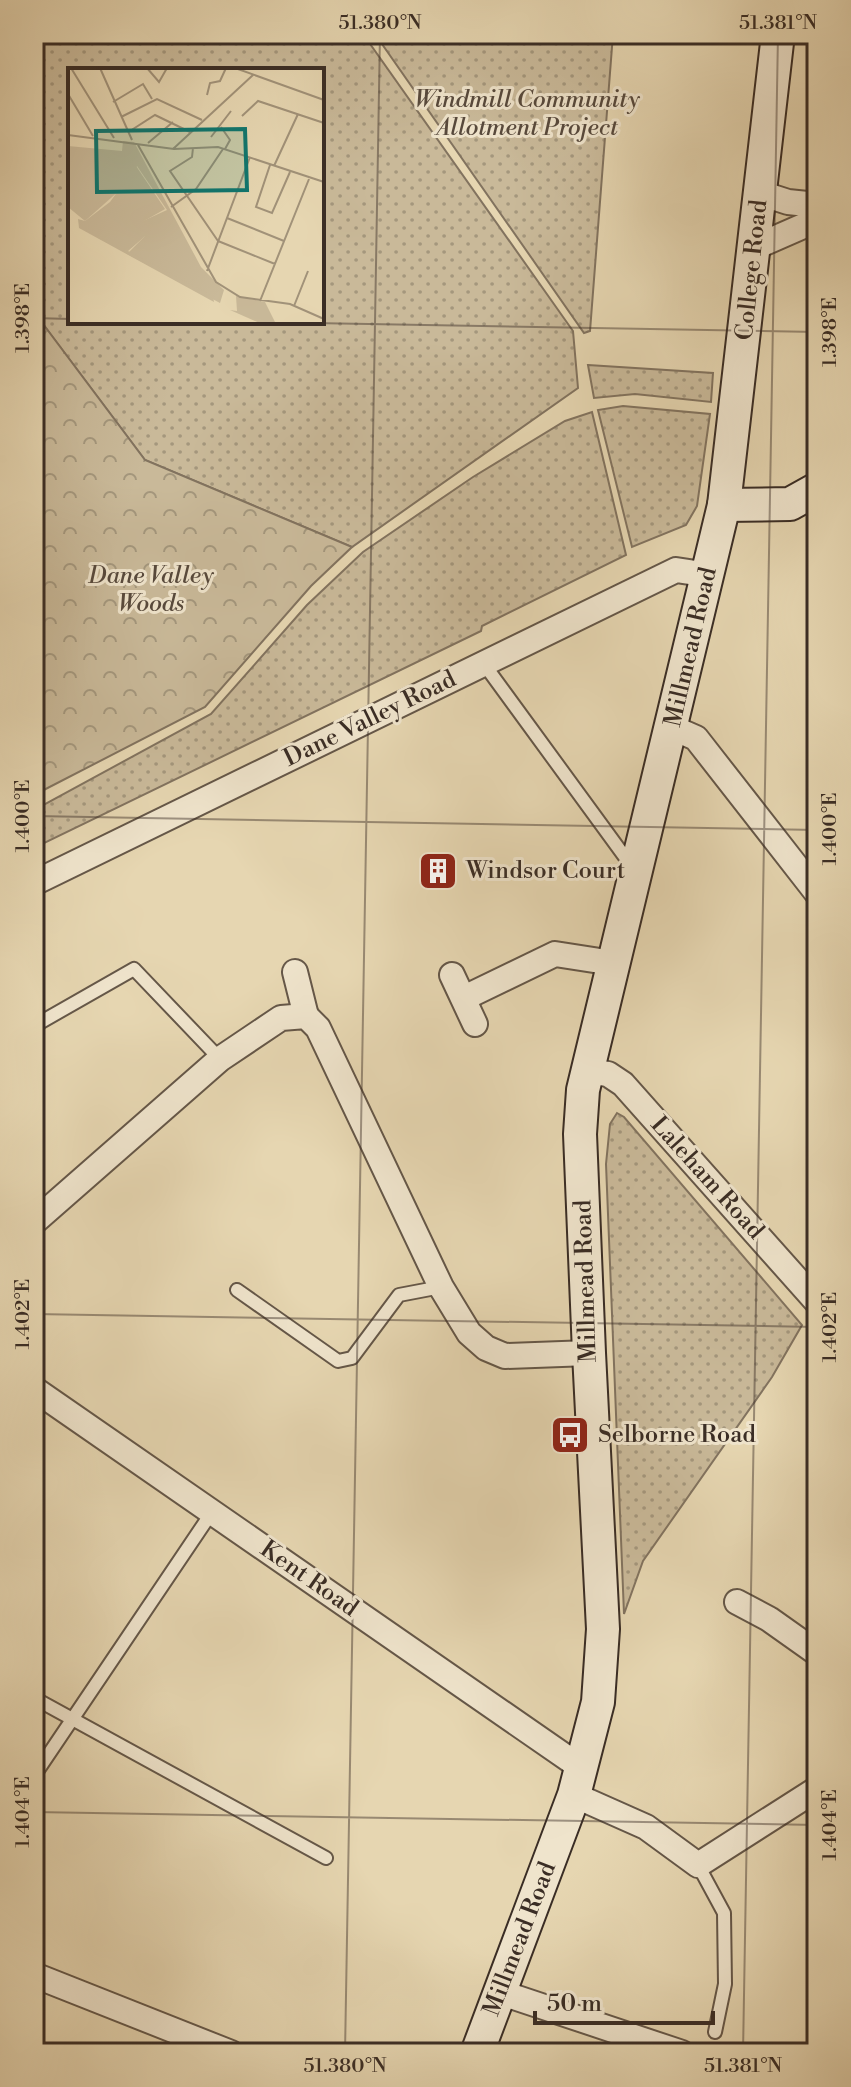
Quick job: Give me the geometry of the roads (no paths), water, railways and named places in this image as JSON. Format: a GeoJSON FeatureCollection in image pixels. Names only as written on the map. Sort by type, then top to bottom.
{"type":"FeatureCollection","features":[{"type":"Feature","properties":{"kind":"main road","name":"College Road"},"geometry":{"type":"LineString","coordinates":[[724,505],[778,34]]}},
{"type":"Feature","properties":{"kind":"main road"},"geometry":{"type":"LineString","coordinates":[[724,505],[790,504],[817,489]]}},
{"type":"Feature","properties":{"kind":"main road","name":"Millmead Road"},"geometry":{"type":"LineString","coordinates":[[477,2053],[579,1782],[598,1702],[603,1629],[580,1134],[586,1071],[634,869],[673,728],[724,505]]}},
{"type":"Feature","properties":{"kind":"street"},"geometry":{"type":"LineString","coordinates":[[760,193],[788,202],[817,205]]}},
{"type":"Feature","properties":{"kind":"street"},"geometry":{"type":"LineString","coordinates":[[753,248],[817,220]]}},
{"type":"Feature","properties":{"kind":"street","name":"Dane Valley Road"},"geometry":{"type":"LineString","coordinates":[[34,883],[676,570],[709,575]]}},
{"type":"Feature","properties":{"kind":"street"},"geometry":{"type":"LineString","coordinates":[[673,728],[696,738],[817,893]]}},
{"type":"Feature","properties":{"kind":"street"},"geometry":{"type":"LineString","coordinates":[[464,998],[555,954],[613,963]]}},
{"type":"Feature","properties":{"kind":"street"},"geometry":{"type":"LineString","coordinates":[[295,972],[306,1016],[318,1028],[441,1287],[469,1333],[486,1348],[505,1356],[589,1353]]}},
{"type":"Feature","properties":{"kind":"street"},"geometry":{"type":"LineString","coordinates":[[452,975],[475,1024]]}},
{"type":"Feature","properties":{"kind":"street"},"geometry":{"type":"LineString","coordinates":[[34,1222],[220,1059],[281,1018],[306,1016]]}},
{"type":"Feature","properties":{"kind":"street","name":"Laleham Road"},"geometry":{"type":"LineString","coordinates":[[586,1071],[608,1074],[623,1084],[817,1302]]}},
{"type":"Feature","properties":{"kind":"street","name":"Kent Road"},"geometry":{"type":"LineString","coordinates":[[34,1389],[212,1512],[579,1782],[698,1865]]}},
{"type":"Feature","properties":{"kind":"street"},"geometry":{"type":"LineString","coordinates":[[737,1602],[816,1649]]}},
{"type":"Feature","properties":{"kind":"street"},"geometry":{"type":"LineString","coordinates":[[698,1865],[817,1789]]}},
{"type":"Feature","properties":{"kind":"street"},"geometry":{"type":"LineString","coordinates":[[34,1975],[231,2053]]}},
{"type":"Feature","properties":{"kind":"street"},"geometry":{"type":"LineString","coordinates":[[499,1992],[682,2053]]}},
{"type":"Feature","properties":{"kind":"lane"},"geometry":{"type":"LineString","coordinates":[[484,664],[634,869]]}},
{"type":"Feature","properties":{"kind":"lane"},"geometry":{"type":"LineString","coordinates":[[34,1026],[134,969],[220,1059]]}},
{"type":"Feature","properties":{"kind":"lane"},"geometry":{"type":"LineString","coordinates":[[237,1290],[338,1361],[352,1358],[399,1295],[441,1287]]}},
{"type":"Feature","properties":{"kind":"lane"},"geometry":{"type":"LineString","coordinates":[[34,1776],[212,1512]]}},
{"type":"Feature","properties":{"kind":"lane"},"geometry":{"type":"LineString","coordinates":[[34,1698],[326,1858]]}},
{"type":"Feature","properties":{"kind":"lane"},"geometry":{"type":"LineString","coordinates":[[698,1865],[724,1913],[725,1984],[715,2032]]}},
{"type":"Feature","properties":{"kind":"place","name":"Windsor Court"},"geometry":{"type":"Point","coordinates":[438,871]}},
{"type":"Feature","properties":{"kind":"place","name":"Selborne Road"},"geometry":{"type":"Point","coordinates":[570,1435]}},
{"type":"Feature","properties":{"kind":"park label","name":"Windmill Community Allotment Project"},"geometry":{"type":"Point","coordinates":[527,114]}},
{"type":"Feature","properties":{"kind":"park label","name":"Dane Valley Woods"},"geometry":{"type":"Point","coordinates":[151,590]}}]}
